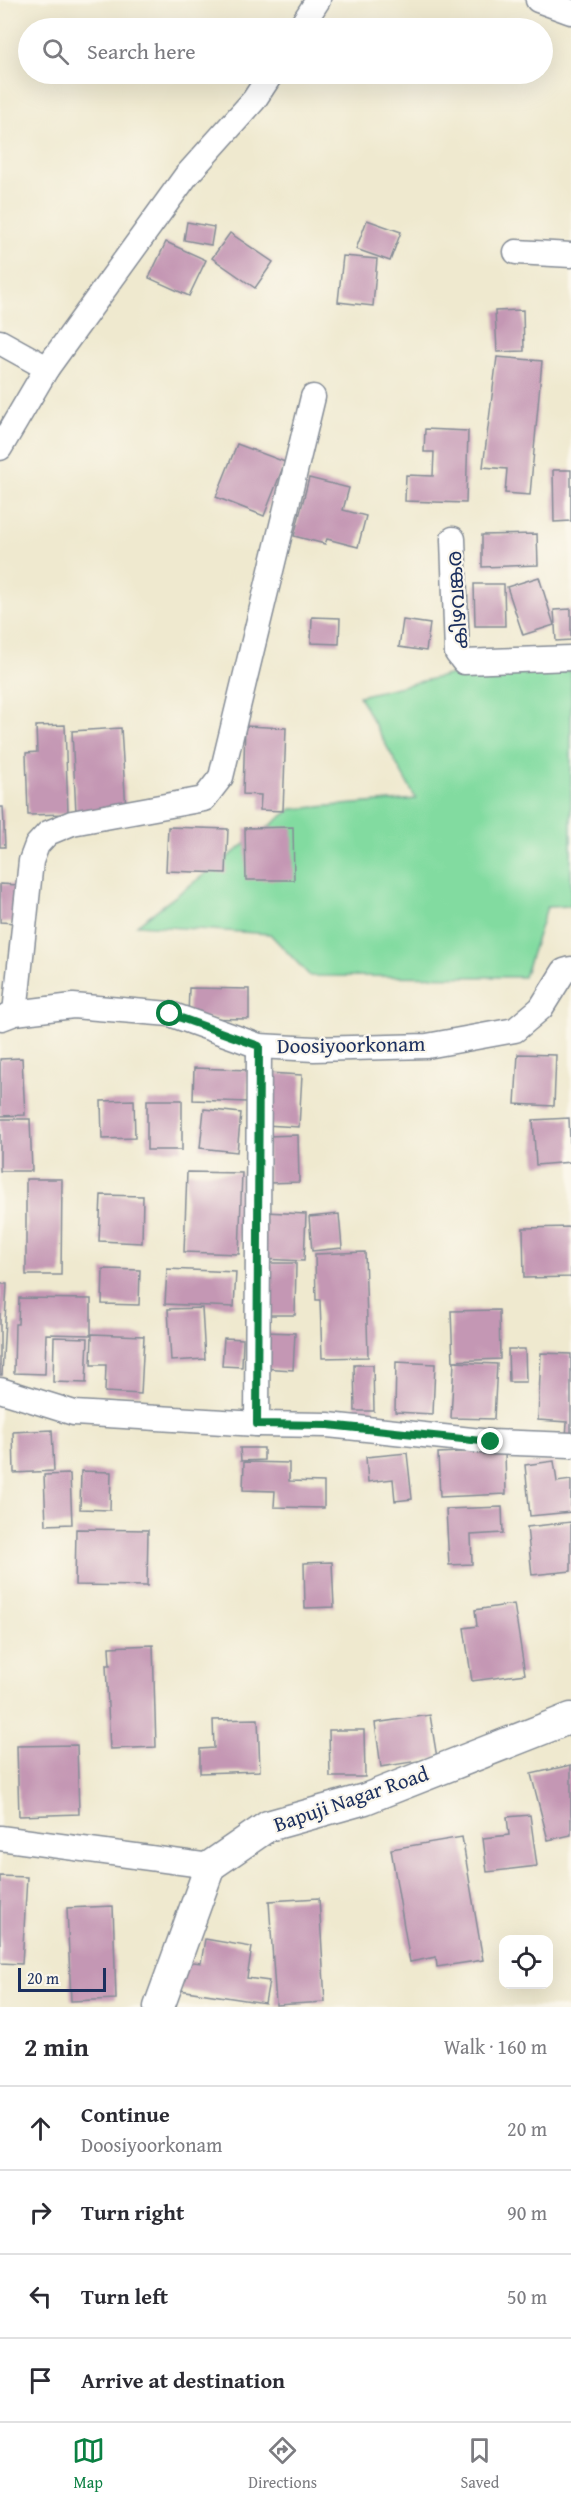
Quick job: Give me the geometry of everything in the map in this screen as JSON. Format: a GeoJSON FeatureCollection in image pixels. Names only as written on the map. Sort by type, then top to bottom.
{"type":"FeatureCollection","features":[{"type":"Feature","properties":{"kind":"street"},"geometry":{"type":"LineString","coordinates":[[306,18],[318,0]]}},
{"type":"Feature","properties":{"kind":"street"},"geometry":{"type":"LineString","coordinates":[[538,0],[571,12]]}},
{"type":"Feature","properties":{"kind":"street"},"geometry":{"type":"LineString","coordinates":[[0,448],[47,368],[186,176],[254,100],[264,84]]}},
{"type":"Feature","properties":{"kind":"street"},"geometry":{"type":"LineString","coordinates":[[516,252],[571,255]]}},
{"type":"Feature","properties":{"kind":"street"},"geometry":{"type":"LineString","coordinates":[[0,342],[47,368]]}},
{"type":"Feature","properties":{"kind":"street"},"geometry":{"type":"LineString","coordinates":[[7,1016],[31,861],[37,844],[48,833],[72,824],[204,799],[221,777],[313,397]]}},
{"type":"Feature","properties":{"kind":"street","name":"കിഴവങ്കര"},"geometry":{"type":"LineString","coordinates":[[453,539],[457,653],[464,662],[571,658]]}},
{"type":"Feature","properties":{"kind":"street","name":"Doosiyoorkonam"},"geometry":{"type":"LineString","coordinates":[[7,1016],[73,1006],[170,1014],[259,1046],[314,1049],[427,1046],[515,1030],[541,1008],[564,971],[571,969]]}},
{"type":"Feature","properties":{"kind":"street"},"geometry":{"type":"LineString","coordinates":[[257,1424],[259,1046]]}},
{"type":"Feature","properties":{"kind":"street"},"geometry":{"type":"LineString","coordinates":[[0,1390],[74,1413],[257,1424],[328,1425],[491,1442],[571,1444]]}},
{"type":"Feature","properties":{"kind":"street","name":"Bapuji Nagar Road"},"geometry":{"type":"LineString","coordinates":[[210,1866],[268,1826],[365,1798],[571,1718]]}},
{"type":"Feature","properties":{"kind":"street"},"geometry":{"type":"LineString","coordinates":[[0,1838],[210,1866],[159,2007]]}},
{"type":"Feature","properties":{"kind":"green space"},"geometry":{"type":"Polygon","coordinates":[[[571,671],[571,906],[547,907],[524,977],[310,976],[270,934],[137,925],[292,809],[416,799],[359,696],[461,672],[571,671]]]}},
{"type":"Feature","properties":{"kind":"building"},"geometry":{"type":"Polygon","coordinates":[[[367,220],[401,232],[390,261],[356,249],[367,220]]]}},
{"type":"Feature","properties":{"kind":"building"},"geometry":{"type":"Polygon","coordinates":[[[187,222],[214,227],[211,245],[184,240],[187,222]]]}},
{"type":"Feature","properties":{"kind":"building"},"geometry":{"type":"Polygon","coordinates":[[[230,233],[273,262],[255,288],[212,258],[230,233]]]}},
{"type":"Feature","properties":{"kind":"building"},"geometry":{"type":"Polygon","coordinates":[[[166,242],[206,260],[189,296],[149,278],[166,242]]]}},
{"type":"Feature","properties":{"kind":"building"},"geometry":{"type":"Polygon","coordinates":[[[343,256],[377,259],[373,306],[338,302],[343,256]]]}},
{"type":"Feature","properties":{"kind":"building"},"geometry":{"type":"Polygon","coordinates":[[[523,310],[524,351],[497,352],[495,311],[523,310]]]}},
{"type":"Feature","properties":{"kind":"building"},"geometry":{"type":"Polygon","coordinates":[[[497,357],[542,361],[530,495],[505,493],[507,469],[483,467],[497,357]]]}},
{"type":"Feature","properties":{"kind":"building"},"geometry":{"type":"Polygon","coordinates":[[[425,429],[468,431],[466,503],[405,501],[406,475],[433,476],[434,452],[424,452],[425,429]]]}},
{"type":"Feature","properties":{"kind":"building"},"geometry":{"type":"Polygon","coordinates":[[[237,444],[285,462],[264,516],[216,497],[237,444]]]}},
{"type":"Feature","properties":{"kind":"building"},"geometry":{"type":"Polygon","coordinates":[[[553,470],[571,470],[571,521],[554,522],[553,470]]]}},
{"type":"Feature","properties":{"kind":"building"},"geometry":{"type":"Polygon","coordinates":[[[309,478],[349,488],[343,510],[366,516],[358,547],[327,539],[325,544],[294,536],[309,478]]]}},
{"type":"Feature","properties":{"kind":"building"},"geometry":{"type":"Polygon","coordinates":[[[537,534],[538,565],[482,567],[482,535],[537,534]]]}},
{"type":"Feature","properties":{"kind":"building"},"geometry":{"type":"Polygon","coordinates":[[[539,577],[554,625],[523,635],[507,587],[539,577]]]}},
{"type":"Feature","properties":{"kind":"building"},"geometry":{"type":"Polygon","coordinates":[[[474,584],[504,584],[505,626],[475,626],[474,584]]]}},
{"type":"Feature","properties":{"kind":"building"},"geometry":{"type":"Polygon","coordinates":[[[571,609],[571,640],[556,641],[554,610],[571,609]]]}},
{"type":"Feature","properties":{"kind":"building"},"geometry":{"type":"Polygon","coordinates":[[[312,617],[340,618],[339,644],[311,643],[312,617]]]}},
{"type":"Feature","properties":{"kind":"building"},"geometry":{"type":"Polygon","coordinates":[[[403,620],[430,624],[426,651],[399,647],[403,620]]]}},
{"type":"Feature","properties":{"kind":"building"},"geometry":{"type":"Polygon","coordinates":[[[65,725],[68,814],[28,815],[26,753],[37,752],[36,726],[65,725]]]}},
{"type":"Feature","properties":{"kind":"building"},"geometry":{"type":"Polygon","coordinates":[[[245,726],[286,728],[283,811],[260,810],[261,795],[243,794],[245,726]]]}},
{"type":"Feature","properties":{"kind":"building"},"geometry":{"type":"Polygon","coordinates":[[[121,728],[126,810],[76,813],[72,731],[121,728]]]}},
{"type":"Feature","properties":{"kind":"building"},"geometry":{"type":"Polygon","coordinates":[[[0,807],[3,807],[5,847],[0,847],[0,807]]]}},
{"type":"Feature","properties":{"kind":"building"},"geometry":{"type":"Polygon","coordinates":[[[168,827],[228,829],[226,873],[166,871],[168,827]]]}},
{"type":"Feature","properties":{"kind":"building"},"geometry":{"type":"Polygon","coordinates":[[[293,827],[294,880],[246,880],[245,828],[293,827]]]}},
{"type":"Feature","properties":{"kind":"building"},"geometry":{"type":"Polygon","coordinates":[[[0,884],[18,885],[16,923],[0,922],[0,884]]]}},
{"type":"Feature","properties":{"kind":"building"},"geometry":{"type":"Polygon","coordinates":[[[189,988],[249,989],[249,1019],[188,1018],[189,988]]]}},
{"type":"Feature","properties":{"kind":"building"},"geometry":{"type":"Polygon","coordinates":[[[518,1054],[556,1055],[554,1106],[515,1104],[518,1054]]]}},
{"type":"Feature","properties":{"kind":"building"},"geometry":{"type":"Polygon","coordinates":[[[22,1058],[25,1115],[0,1116],[0,1059],[22,1058]]]}},
{"type":"Feature","properties":{"kind":"building"},"geometry":{"type":"Polygon","coordinates":[[[194,1068],[248,1070],[247,1102],[193,1100],[194,1068]]]}},
{"type":"Feature","properties":{"kind":"building"},"geometry":{"type":"Polygon","coordinates":[[[267,1073],[302,1075],[299,1127],[265,1125],[267,1073]]]}},
{"type":"Feature","properties":{"kind":"building"},"geometry":{"type":"Polygon","coordinates":[[[134,1100],[135,1138],[102,1139],[101,1101],[134,1100]]]}},
{"type":"Feature","properties":{"kind":"building"},"geometry":{"type":"Polygon","coordinates":[[[147,1100],[182,1100],[182,1150],[147,1150],[147,1100]]]}},
{"type":"Feature","properties":{"kind":"building"},"geometry":{"type":"Polygon","coordinates":[[[204,1109],[241,1113],[237,1152],[200,1148],[204,1109]]]}},
{"type":"Feature","properties":{"kind":"building"},"geometry":{"type":"Polygon","coordinates":[[[569,1118],[571,1162],[536,1165],[533,1120],[569,1118]]]}},
{"type":"Feature","properties":{"kind":"building"},"geometry":{"type":"Polygon","coordinates":[[[0,1119],[30,1119],[32,1171],[0,1171],[0,1119]]]}},
{"type":"Feature","properties":{"kind":"building"},"geometry":{"type":"Polygon","coordinates":[[[298,1135],[299,1182],[268,1183],[267,1136],[298,1135]]]}},
{"type":"Feature","properties":{"kind":"building"},"geometry":{"type":"Polygon","coordinates":[[[187,1172],[242,1173],[239,1254],[184,1252],[187,1172]]]}},
{"type":"Feature","properties":{"kind":"building"},"geometry":{"type":"Polygon","coordinates":[[[26,1179],[62,1179],[61,1275],[26,1275],[26,1179]]]}},
{"type":"Feature","properties":{"kind":"building"},"geometry":{"type":"Polygon","coordinates":[[[101,1195],[143,1196],[142,1243],[99,1241],[101,1195]]]}},
{"type":"Feature","properties":{"kind":"building"},"geometry":{"type":"Polygon","coordinates":[[[264,1212],[306,1214],[304,1261],[262,1259],[264,1212]]]}},
{"type":"Feature","properties":{"kind":"building"},"geometry":{"type":"Polygon","coordinates":[[[339,1214],[342,1248],[312,1251],[309,1217],[339,1214]]]}},
{"type":"Feature","properties":{"kind":"building"},"geometry":{"type":"Polygon","coordinates":[[[571,1227],[571,1277],[524,1278],[523,1228],[571,1227]]]}},
{"type":"Feature","properties":{"kind":"building"},"geometry":{"type":"Polygon","coordinates":[[[365,1252],[368,1357],[322,1358],[320,1300],[316,1300],[315,1254],[365,1252]]]}},
{"type":"Feature","properties":{"kind":"building"},"geometry":{"type":"Polygon","coordinates":[[[262,1263],[296,1263],[295,1315],[261,1315],[262,1263]]]}},
{"type":"Feature","properties":{"kind":"building"},"geometry":{"type":"Polygon","coordinates":[[[103,1269],[140,1270],[139,1305],[102,1304],[103,1269]]]}},
{"type":"Feature","properties":{"kind":"building"},"geometry":{"type":"Polygon","coordinates":[[[167,1269],[236,1272],[234,1307],[165,1304],[167,1269]]]}},
{"type":"Feature","properties":{"kind":"building"},"geometry":{"type":"Polygon","coordinates":[[[0,1284],[7,1284],[2,1375],[0,1375],[0,1284]]]}},
{"type":"Feature","properties":{"kind":"building"},"geometry":{"type":"Polygon","coordinates":[[[19,1298],[91,1299],[91,1335],[46,1334],[45,1374],[14,1373],[15,1324],[18,1324],[19,1298]]]}},
{"type":"Feature","properties":{"kind":"building"},"geometry":{"type":"Polygon","coordinates":[[[202,1308],[205,1359],[171,1361],[168,1309],[202,1308]]]}},
{"type":"Feature","properties":{"kind":"building"},"geometry":{"type":"Polygon","coordinates":[[[499,1310],[500,1359],[453,1361],[451,1311],[499,1310]]]}},
{"type":"Feature","properties":{"kind":"building"},"geometry":{"type":"Polygon","coordinates":[[[263,1332],[295,1333],[293,1370],[261,1368],[263,1332]]]}},
{"type":"Feature","properties":{"kind":"building"},"geometry":{"type":"Polygon","coordinates":[[[92,1334],[144,1336],[141,1394],[105,1392],[106,1365],[91,1365],[92,1334]]]}},
{"type":"Feature","properties":{"kind":"building"},"geometry":{"type":"Polygon","coordinates":[[[54,1337],[88,1338],[86,1383],[53,1382],[54,1337]]]}},
{"type":"Feature","properties":{"kind":"building"},"geometry":{"type":"Polygon","coordinates":[[[224,1338],[243,1339],[242,1367],[222,1366],[224,1338]]]}},
{"type":"Feature","properties":{"kind":"building"},"geometry":{"type":"Polygon","coordinates":[[[508,1349],[525,1349],[526,1382],[509,1382],[508,1349]]]}},
{"type":"Feature","properties":{"kind":"building"},"geometry":{"type":"Polygon","coordinates":[[[541,1353],[571,1354],[571,1438],[566,1438],[567,1422],[538,1420],[541,1353]]]}},
{"type":"Feature","properties":{"kind":"building"},"geometry":{"type":"Polygon","coordinates":[[[396,1362],[435,1364],[433,1414],[395,1412],[396,1362]]]}},
{"type":"Feature","properties":{"kind":"building"},"geometry":{"type":"Polygon","coordinates":[[[454,1362],[497,1364],[494,1419],[451,1418],[454,1362]]]}},
{"type":"Feature","properties":{"kind":"building"},"geometry":{"type":"Polygon","coordinates":[[[354,1365],[373,1365],[374,1411],[355,1411],[354,1365]]]}},
{"type":"Feature","properties":{"kind":"building"},"geometry":{"type":"Polygon","coordinates":[[[52,1430],[54,1471],[14,1473],[13,1432],[52,1430]]]}},
{"type":"Feature","properties":{"kind":"building"},"geometry":{"type":"Polygon","coordinates":[[[240,1448],[264,1448],[264,1460],[241,1461],[240,1448]]]}},
{"type":"Feature","properties":{"kind":"building"},"geometry":{"type":"Polygon","coordinates":[[[505,1450],[506,1494],[440,1497],[438,1453],[505,1450]]]}},
{"type":"Feature","properties":{"kind":"building"},"geometry":{"type":"Polygon","coordinates":[[[407,1453],[412,1499],[395,1501],[393,1479],[368,1482],[366,1457],[407,1453]]]}},
{"type":"Feature","properties":{"kind":"building"},"geometry":{"type":"Polygon","coordinates":[[[554,1461],[557,1482],[571,1480],[571,1512],[530,1516],[525,1465],[554,1461]]]}},
{"type":"Feature","properties":{"kind":"building"},"geometry":{"type":"Polygon","coordinates":[[[244,1462],[289,1463],[289,1481],[324,1482],[324,1508],[274,1507],[275,1491],[243,1490],[244,1462]]]}},
{"type":"Feature","properties":{"kind":"building"},"geometry":{"type":"Polygon","coordinates":[[[81,1471],[111,1472],[110,1510],[80,1509],[81,1471]]]}},
{"type":"Feature","properties":{"kind":"building"},"geometry":{"type":"Polygon","coordinates":[[[70,1474],[72,1524],[46,1525],[44,1475],[70,1474]]]}},
{"type":"Feature","properties":{"kind":"building"},"geometry":{"type":"Polygon","coordinates":[[[502,1507],[503,1533],[471,1535],[472,1564],[449,1565],[446,1509],[502,1507]]]}},
{"type":"Feature","properties":{"kind":"building"},"geometry":{"type":"Polygon","coordinates":[[[571,1522],[571,1571],[532,1575],[527,1527],[571,1522]]]}},
{"type":"Feature","properties":{"kind":"building"},"geometry":{"type":"Polygon","coordinates":[[[76,1529],[148,1530],[147,1586],[75,1585],[76,1529]]]}},
{"type":"Feature","properties":{"kind":"building"},"geometry":{"type":"Polygon","coordinates":[[[332,1562],[334,1607],[305,1608],[304,1563],[332,1562]]]}},
{"type":"Feature","properties":{"kind":"building"},"geometry":{"type":"Polygon","coordinates":[[[514,1604],[525,1674],[472,1681],[464,1628],[477,1626],[475,1610],[514,1604]]]}},
{"type":"Feature","properties":{"kind":"building"},"geometry":{"type":"Polygon","coordinates":[[[153,1645],[156,1747],[110,1749],[106,1665],[110,1665],[109,1647],[153,1645]]]}},
{"type":"Feature","properties":{"kind":"building"},"geometry":{"type":"Polygon","coordinates":[[[430,1715],[437,1758],[381,1767],[375,1723],[430,1715]]]}},
{"type":"Feature","properties":{"kind":"building"},"geometry":{"type":"Polygon","coordinates":[[[258,1719],[260,1771],[200,1773],[200,1749],[214,1748],[213,1720],[258,1719]]]}},
{"type":"Feature","properties":{"kind":"building"},"geometry":{"type":"Polygon","coordinates":[[[329,1730],[364,1730],[365,1777],[330,1777],[329,1730]]]}},
{"type":"Feature","properties":{"kind":"building"},"geometry":{"type":"Polygon","coordinates":[[[77,1745],[79,1814],[19,1816],[17,1746],[77,1745]]]}},
{"type":"Feature","properties":{"kind":"building"},"geometry":{"type":"Polygon","coordinates":[[[571,1765],[571,1835],[548,1840],[531,1774],[571,1765]]]}},
{"type":"Feature","properties":{"kind":"building"},"geometry":{"type":"Polygon","coordinates":[[[530,1815],[537,1866],[487,1872],[483,1838],[509,1835],[507,1817],[530,1815]]]}},
{"type":"Feature","properties":{"kind":"building"},"geometry":{"type":"Polygon","coordinates":[[[462,1837],[483,1960],[437,1967],[436,1957],[410,1962],[391,1849],[462,1837]]]}},
{"type":"Feature","properties":{"kind":"building"},"geometry":{"type":"Polygon","coordinates":[[[0,1876],[27,1877],[22,1964],[0,1963],[0,1876]]]}},
{"type":"Feature","properties":{"kind":"building"},"geometry":{"type":"Polygon","coordinates":[[[319,1898],[325,2002],[276,2005],[269,1901],[319,1898]]]}},
{"type":"Feature","properties":{"kind":"building"},"geometry":{"type":"Polygon","coordinates":[[[113,1906],[116,1999],[71,2001],[67,1908],[113,1906]]]}},
{"type":"Feature","properties":{"kind":"building"},"geometry":{"type":"Polygon","coordinates":[[[205,1939],[252,1947],[247,1978],[269,1981],[265,2003],[180,1990],[185,1961],[201,1963],[205,1939]]]}},
{"type":"Feature","properties":{"kind":"route"},"geometry":{"type":"LineString","coordinates":[[170,1014],[259,1046],[257,1424],[328,1425],[491,1442]]}}]}
